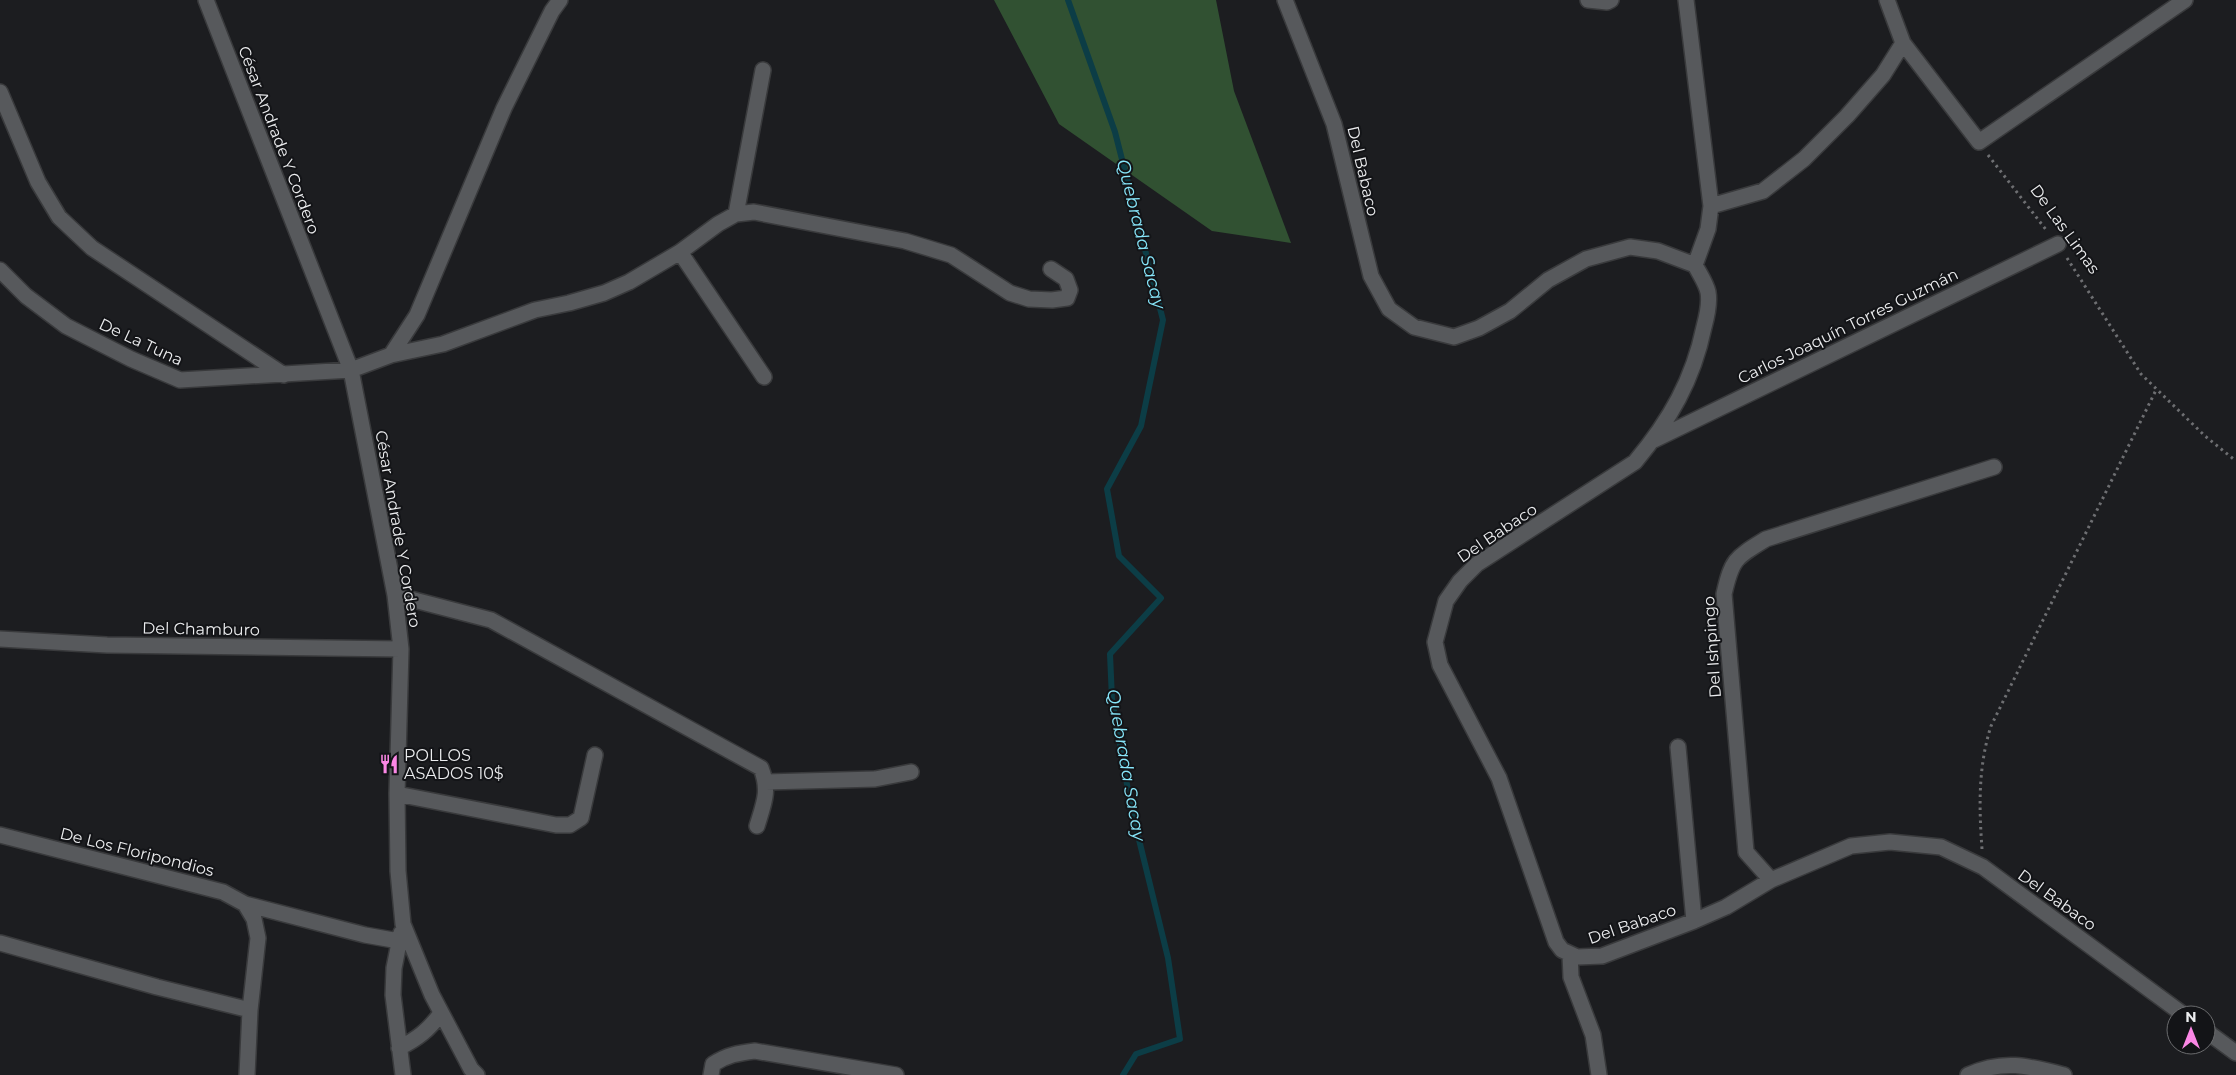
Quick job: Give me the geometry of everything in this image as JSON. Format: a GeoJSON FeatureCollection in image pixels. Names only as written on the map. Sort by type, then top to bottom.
{"type":"FeatureCollection","features":[{"type":"Feature","properties":{"kind":"street","name":"César Andrade Y Cordero"},"geometry":{"type":"LineString","coordinates":[[206,0],[351,370],[395,595],[401,648],[397,794],[398,871],[403,924],[432,995],[471,1069],[477,1075]]}},
{"type":"Feature","properties":{"kind":"street"},"geometry":{"type":"LineString","coordinates":[[390,355],[417,315],[504,108],[552,11],[560,0]]}},
{"type":"Feature","properties":{"kind":"street","name":"Del Babaco"},"geometry":{"type":"LineString","coordinates":[[1285,0],[1334,124],[1371,276],[1389,309],[1414,327],[1454,337],[1479,328],[1510,311],[1548,280],[1586,259],[1630,247],[1658,251],[1695,265],[1708,292],[1708,306],[1700,350],[1681,398],[1653,440],[1635,462],[1477,564],[1460,580],[1446,601],[1435,642],[1440,665],[1499,778],[1556,942],[1562,950],[1585,958],[1602,956],[1726,907],[1771,880],[1850,846],[1890,842],[1941,847],[1983,868],[2170,1005]]}},
{"type":"Feature","properties":{"kind":"street"},"geometry":{"type":"LineString","coordinates":[[1588,0],[1607,2],[1611,0]]}},
{"type":"Feature","properties":{"kind":"street"},"geometry":{"type":"LineString","coordinates":[[1686,0],[1711,206],[1708,229],[1695,265]]}},
{"type":"Feature","properties":{"kind":"street"},"geometry":{"type":"LineString","coordinates":[[1887,0],[1903,44],[1979,142],[2185,0]]}},
{"type":"Feature","properties":{"kind":"street"},"geometry":{"type":"LineString","coordinates":[[1711,206],[1763,191],[1804,160],[1847,116],[1883,75],[1903,44]]}},
{"type":"Feature","properties":{"kind":"street"},"geometry":{"type":"LineString","coordinates":[[763,70],[736,214],[754,212],[905,241],[951,256],[1010,293],[1029,300],[1067,298],[1070,290],[1066,279],[1051,269]]}},
{"type":"Feature","properties":{"kind":"street"},"geometry":{"type":"LineString","coordinates":[[0,92],[38,182],[59,217],[92,248],[284,375]]}},
{"type":"Feature","properties":{"kind":"street","name":"De La Tuna"},"geometry":{"type":"LineString","coordinates":[[0,270],[26,296],[66,326],[132,359],[180,380],[351,370],[390,355],[443,344],[535,310],[604,293],[629,282],[680,252],[718,224],[736,214]]}},
{"type":"Feature","properties":{"kind":"street","name":"Carlos Joaquín Torres Guzmán"},"geometry":{"type":"LineString","coordinates":[[1653,440],[2058,244]]}},
{"type":"Feature","properties":{"kind":"street"},"geometry":{"type":"LineString","coordinates":[[680,252],[764,377]]}},
{"type":"Feature","properties":{"kind":"street","name":"Del Ishpingo"},"geometry":{"type":"LineString","coordinates":[[1771,880],[1746,852],[1724,594],[1730,569],[1738,556],[1766,539],[1994,467]]}},
{"type":"Feature","properties":{"kind":"street"},"geometry":{"type":"LineString","coordinates":[[395,595],[491,620],[761,768],[766,782],[766,795],[757,826]]}},
{"type":"Feature","properties":{"kind":"street","name":"Del Chamburo"},"geometry":{"type":"LineString","coordinates":[[0,640],[107,645],[401,648]]}},
{"type":"Feature","properties":{"kind":"street"},"geometry":{"type":"LineString","coordinates":[[1678,747],[1694,921]]}},
{"type":"Feature","properties":{"kind":"street"},"geometry":{"type":"LineString","coordinates":[[397,794],[556,825],[570,825],[581,818],[595,755]]}},
{"type":"Feature","properties":{"kind":"street"},"geometry":{"type":"LineString","coordinates":[[766,782],[875,779],[911,772]]}},
{"type":"Feature","properties":{"kind":"street","name":"De Los Floripondios"},"geometry":{"type":"LineString","coordinates":[[0,835],[223,892],[245,904],[365,936],[399,941]]}},
{"type":"Feature","properties":{"kind":"street"},"geometry":{"type":"LineString","coordinates":[[245,904],[254,919],[258,938],[250,1010],[247,1075]]}},
{"type":"Feature","properties":{"kind":"street"},"geometry":{"type":"LineString","coordinates":[[403,924],[394,968],[393,986],[403,1075]]}},
{"type":"Feature","properties":{"kind":"street"},"geometry":{"type":"LineString","coordinates":[[0,943],[157,987],[250,1010]]}},
{"type":"Feature","properties":{"kind":"street"},"geometry":{"type":"LineString","coordinates":[[1570,954],[1571,977],[1593,1035],[1600,1075]]}},
{"type":"Feature","properties":{"kind":"street"},"geometry":{"type":"LineString","coordinates":[[399,1048],[419,1037],[432,1026],[442,1013]]}},
{"type":"Feature","properties":{"kind":"street"},"geometry":{"type":"LineString","coordinates":[[2216,1038],[2236,1053]]}},
{"type":"Feature","properties":{"kind":"street"},"geometry":{"type":"LineString","coordinates":[[711,1075],[713,1064],[724,1057],[735,1053],[755,1052],[896,1075]]}},
{"type":"Feature","properties":{"kind":"street"},"geometry":{"type":"LineString","coordinates":[[1968,1075],[1985,1067],[2025,1065],[2064,1075]]}},
{"type":"Feature","properties":{"kind":"path","name":"De Las Limas"},"geometry":{"type":"LineString","coordinates":[[1979,142],[2058,244],[2141,374],[2205,436],[2236,461]]}},
{"type":"Feature","properties":{"kind":"path"},"geometry":{"type":"LineString","coordinates":[[1983,868],[1981,763],[1991,726],[2156,390]]}},
{"type":"Feature","properties":{"kind":"green space"},"geometry":{"type":"Polygon","coordinates":[[[994,0],[1216,0],[1234,91],[1291,243],[1212,231],[1059,124],[994,0]]]}},
{"type":"Feature","properties":{"kind":"waterway","name":"Quebrada Sacay"},"geometry":{"type":"LineString","coordinates":[[1068,0],[1115,132],[1163,320],[1141,426],[1107,489],[1119,556],[1161,598],[1110,654],[1112,699],[1131,807],[1168,958],[1180,1039],[1136,1054],[1123,1075]]}},
{"type":"Feature","properties":{"kind":"place","name":"POLLOS ASADOS 10$"},"geometry":{"type":"Point","coordinates":[389,764]}}]}
